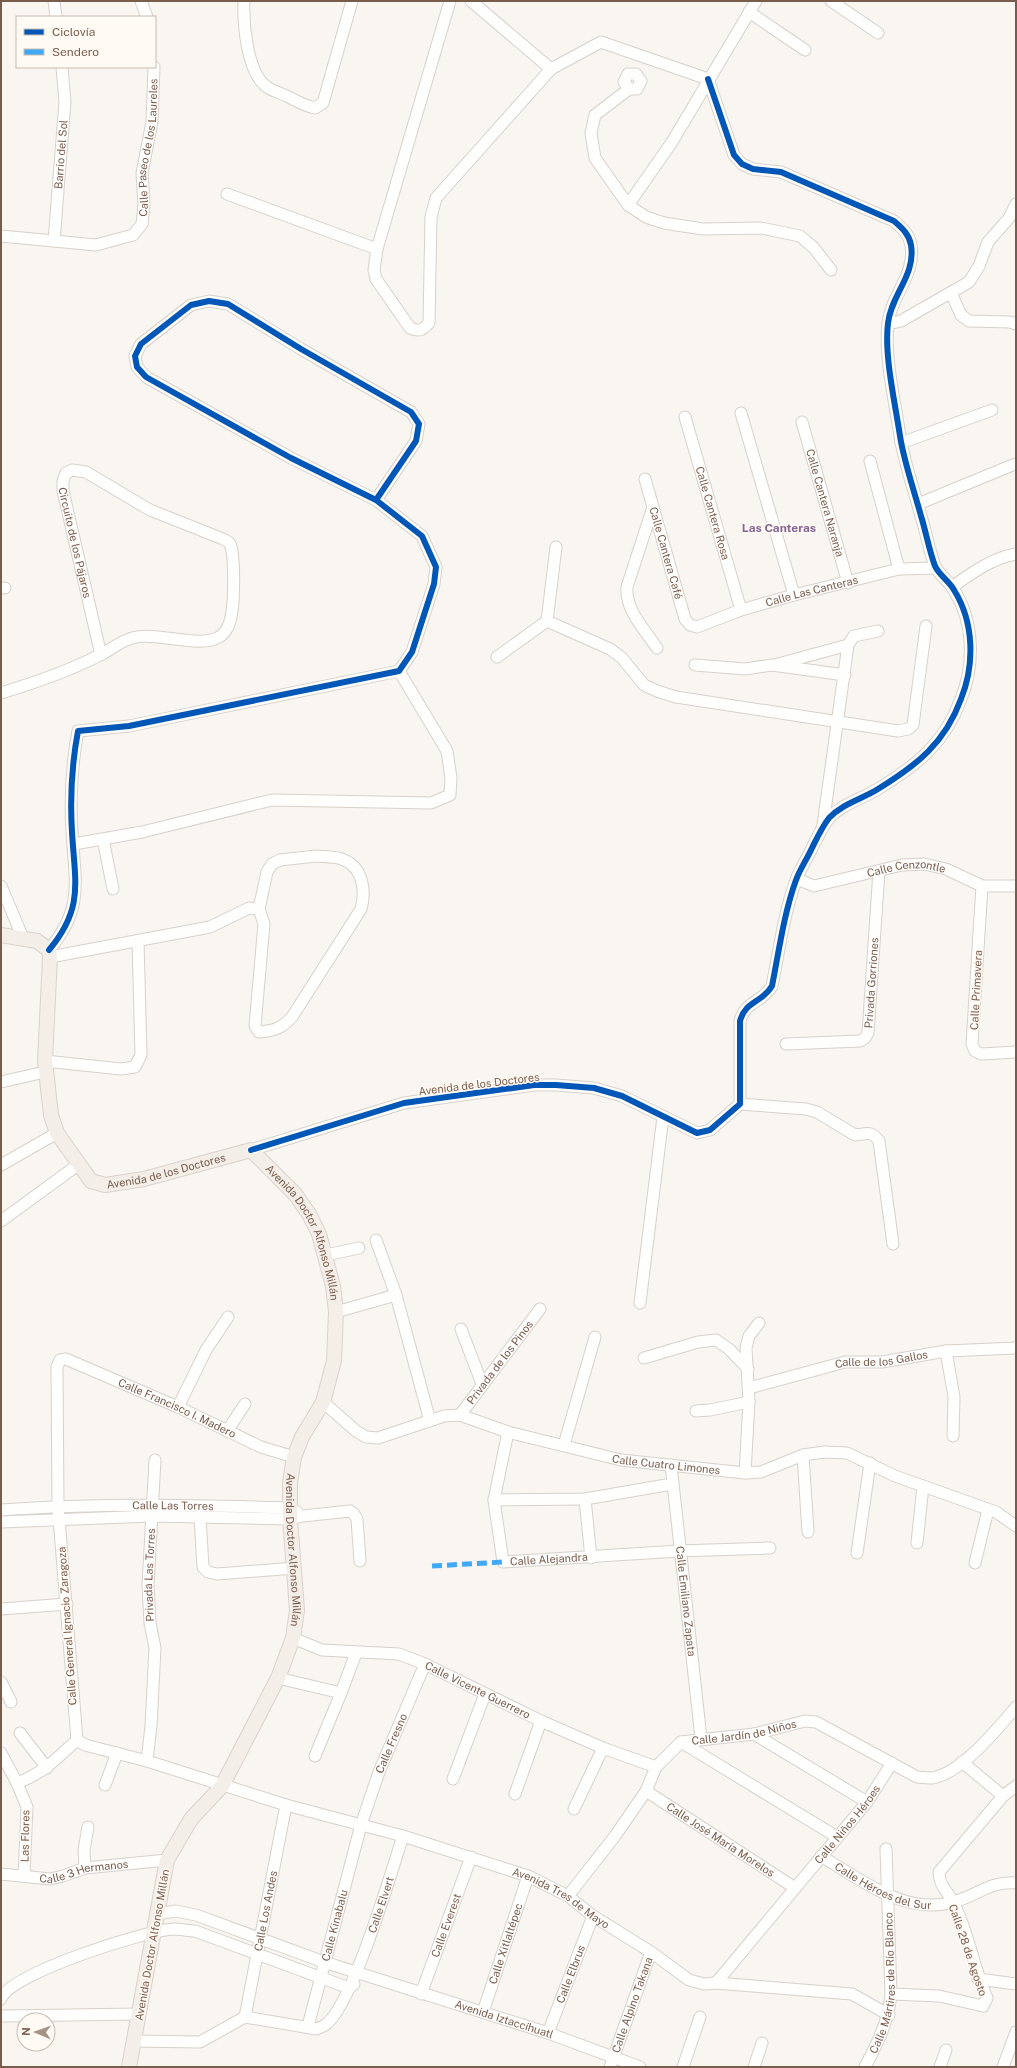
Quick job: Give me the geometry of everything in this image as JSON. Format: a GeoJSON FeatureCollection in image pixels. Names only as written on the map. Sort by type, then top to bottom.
{"type":"FeatureCollection","features":[{"type":"Feature","properties":{"kind":"main road"},"geometry":{"type":"LineString","coordinates":[[1,935],[37,941],[49,954]]}},
{"type":"Feature","properties":{"kind":"main road","name":"Avenida de los Doctores"},"geometry":{"type":"LineString","coordinates":[[49,954],[45,1066],[51,1115],[57,1133],[91,1181],[105,1185],[144,1179],[251,1150]]}},
{"type":"Feature","properties":{"kind":"main road","name":"Avenida Doctor Alfonso Millán"},"geometry":{"type":"LineString","coordinates":[[129,2067],[167,1860],[191,1818],[222,1786],[278,1678],[293,1638],[297,1610],[295,1568],[289,1514],[290,1483],[294,1457],[302,1436],[323,1402],[334,1361],[336,1312],[333,1286],[326,1255],[319,1234],[306,1209],[295,1194],[251,1150]]}},
{"type":"Feature","properties":{"kind":"street"},"geometry":{"type":"LineString","coordinates":[[54,1],[56,16]]}},
{"type":"Feature","properties":{"kind":"street"},"geometry":{"type":"LineString","coordinates":[[141,1],[147,16]]}},
{"type":"Feature","properties":{"kind":"street"},"geometry":{"type":"LineString","coordinates":[[244,1],[250,59],[256,73],[266,87],[307,106],[315,108],[323,103],[352,1]]}},
{"type":"Feature","properties":{"kind":"street"},"geometry":{"type":"LineString","coordinates":[[450,1],[377,249],[374,270],[376,279],[410,328],[417,331],[423,330],[429,323],[431,217],[436,198],[551,69],[601,42],[708,79]]}},
{"type":"Feature","properties":{"kind":"street"},"geometry":{"type":"LineString","coordinates":[[471,1],[551,69]]}},
{"type":"Feature","properties":{"kind":"street"},"geometry":{"type":"LineString","coordinates":[[628,205],[672,142],[708,79],[756,1]]}},
{"type":"Feature","properties":{"kind":"street"},"geometry":{"type":"LineString","coordinates":[[831,1],[878,33]]}},
{"type":"Feature","properties":{"kind":"street"},"geometry":{"type":"LineString","coordinates":[[749,12],[805,50]]}},
{"type":"Feature","properties":{"kind":"street","name":"Barrio del Sol"},"geometry":{"type":"LineString","coordinates":[[54,241],[65,102],[62,68]]}},
{"type":"Feature","properties":{"kind":"street","name":"Calle Paseo de los Laureles"},"geometry":{"type":"LineString","coordinates":[[1,236],[96,245],[133,235],[142,224],[144,204],[142,173],[152,122],[154,68]]}},
{"type":"Feature","properties":{"kind":"street"},"geometry":{"type":"LineString","coordinates":[[708,79],[734,155],[742,164],[753,169],[781,172],[894,221],[906,231],[911,245],[910,266],[905,283],[891,308],[888,324],[888,345],[901,443],[936,568],[952,587],[961,602],[966,615],[970,640],[969,667],[966,683],[953,718],[944,735],[926,755],[877,789],[843,807],[823,826],[797,879],[772,986],[768,994],[760,1000],[748,1005],[743,1011],[740,1021],[740,1104],[806,1109],[817,1112],[855,1134],[869,1132],[874,1135],[879,1141],[893,1244]]}},
{"type":"Feature","properties":{"kind":"street"},"geometry":{"type":"LineString","coordinates":[[629,89],[595,115],[591,133],[595,158],[628,205],[646,217],[664,223],[703,229],[761,228],[800,236],[814,248],[831,270]]}},
{"type":"Feature","properties":{"kind":"street"},"geometry":{"type":"LineString","coordinates":[[227,194],[377,249]]}},
{"type":"Feature","properties":{"kind":"street"},"geometry":{"type":"LineString","coordinates":[[888,324],[900,321],[969,282],[979,266],[988,242],[1009,218],[1016,204]]}},
{"type":"Feature","properties":{"kind":"street"},"geometry":{"type":"LineString","coordinates":[[951,293],[961,315],[969,321],[1010,322],[1016,324]]}},
{"type":"Feature","properties":{"kind":"street"},"geometry":{"type":"LineString","coordinates":[[49,954],[63,933],[72,912],[77,883],[72,805],[78,731],[129,726],[399,671],[412,652],[434,584],[436,567],[422,536],[376,500],[290,458],[146,378],[137,367],[135,356],[141,344],[191,305],[209,301],[228,304],[301,349],[410,412],[419,424],[416,442],[376,500]]}},
{"type":"Feature","properties":{"kind":"street"},"geometry":{"type":"LineString","coordinates":[[901,443],[992,410]]}},
{"type":"Feature","properties":{"kind":"street"},"geometry":{"type":"LineString","coordinates":[[741,413],[794,595]]}},
{"type":"Feature","properties":{"kind":"street","name":"Calle Cantera Rosa"},"geometry":{"type":"LineString","coordinates":[[685,417],[741,610]]}},
{"type":"Feature","properties":{"kind":"street","name":"Calle Cantera Naranja"},"geometry":{"type":"LineString","coordinates":[[802,422],[848,583]]}},
{"type":"Feature","properties":{"kind":"street"},"geometry":{"type":"LineString","coordinates":[[870,461],[899,569]]}},
{"type":"Feature","properties":{"kind":"street"},"geometry":{"type":"LineString","coordinates":[[918,504],[1015,464]]}},
{"type":"Feature","properties":{"kind":"street","name":"Circuito de los Pájaros"},"geometry":{"type":"LineString","coordinates":[[1,693],[21,687],[101,655],[115,645],[132,638],[149,635],[198,641],[212,640],[220,637],[227,630],[232,612],[233,556],[230,544],[223,539],[150,510],[86,472],[72,470],[66,473],[64,477],[63,491],[101,655]]}},
{"type":"Feature","properties":{"kind":"street","name":"Calle Cantera Café"},"geometry":{"type":"LineString","coordinates":[[645,478],[685,619],[690,625]]}},
{"type":"Feature","properties":{"kind":"street"},"geometry":{"type":"LineString","coordinates":[[653,507],[627,587],[626,597],[628,606],[657,648]]}},
{"type":"Feature","properties":{"kind":"street"},"geometry":{"type":"LineString","coordinates":[[497,657],[547,621],[556,547]]}},
{"type":"Feature","properties":{"kind":"street"},"geometry":{"type":"LineString","coordinates":[[952,587],[981,567],[1003,556],[1016,554]]}},
{"type":"Feature","properties":{"kind":"street","name":"Calle Las Canteras"},"geometry":{"type":"LineString","coordinates":[[690,625],[697,627],[741,610],[794,595],[848,583],[899,569],[936,568]]}},
{"type":"Feature","properties":{"kind":"street"},"geometry":{"type":"LineString","coordinates":[[547,621],[610,649],[622,658],[644,684],[656,691],[676,697],[898,731],[914,726],[926,626]]}},
{"type":"Feature","properties":{"kind":"street"},"geometry":{"type":"LineString","coordinates":[[823,826],[848,645],[854,636],[878,631]]}},
{"type":"Feature","properties":{"kind":"street"},"geometry":{"type":"LineString","coordinates":[[695,665],[745,669],[772,665],[848,645]]}},
{"type":"Feature","properties":{"kind":"street"},"geometry":{"type":"LineString","coordinates":[[772,665],[845,675]]}},
{"type":"Feature","properties":{"kind":"street"},"geometry":{"type":"LineString","coordinates":[[74,844],[142,832],[272,800],[432,803],[450,795],[451,778],[447,751],[399,671]]}},
{"type":"Feature","properties":{"kind":"street"},"geometry":{"type":"LineString","coordinates":[[103,839],[114,889]]}},
{"type":"Feature","properties":{"kind":"street"},"geometry":{"type":"LineString","coordinates":[[316,856],[342,859],[351,864],[359,874],[363,887],[364,899],[357,915],[292,1017],[284,1026],[271,1032],[259,1032],[254,1026],[264,924],[259,909],[267,872],[272,864],[280,860],[316,856]]}},
{"type":"Feature","properties":{"kind":"street","name":"Calle Cenzontle"},"geometry":{"type":"LineString","coordinates":[[797,879],[814,886],[902,865],[924,864],[946,869],[982,886],[1016,886]]}},
{"type":"Feature","properties":{"kind":"street","name":"Privada Gorriones"},"geometry":{"type":"LineString","coordinates":[[786,1044],[860,1041],[865,1038],[868,1033],[879,871]]}},
{"type":"Feature","properties":{"kind":"street"},"geometry":{"type":"LineString","coordinates":[[1,886],[23,938]]}},
{"type":"Feature","properties":{"kind":"street","name":"Calle Primavera"},"geometry":{"type":"LineString","coordinates":[[982,886],[972,1044],[975,1052],[981,1054],[1016,1052]]}},
{"type":"Feature","properties":{"kind":"street"},"geometry":{"type":"LineString","coordinates":[[49,954],[138,941],[210,927],[249,908],[259,909]]}},
{"type":"Feature","properties":{"kind":"street"},"geometry":{"type":"LineString","coordinates":[[1,1082],[45,1066],[121,1069],[135,1067],[141,1055],[138,941]]}},
{"type":"Feature","properties":{"kind":"street","name":"Avenida de los Doctores"},"geometry":{"type":"LineString","coordinates":[[251,1150],[404,1104],[534,1085],[594,1088],[622,1096],[697,1133],[710,1130],[740,1104]]}},
{"type":"Feature","properties":{"kind":"street"},"geometry":{"type":"LineString","coordinates":[[640,1303],[663,1117]]}},
{"type":"Feature","properties":{"kind":"street"},"geometry":{"type":"LineString","coordinates":[[1,1164],[57,1133]]}},
{"type":"Feature","properties":{"kind":"street"},"geometry":{"type":"LineString","coordinates":[[1,1221],[79,1164]]}},
{"type":"Feature","properties":{"kind":"street"},"geometry":{"type":"LineString","coordinates":[[376,1240],[396,1295],[430,1421]]}},
{"type":"Feature","properties":{"kind":"street"},"geometry":{"type":"LineString","coordinates":[[326,1255],[359,1248]]}},
{"type":"Feature","properties":{"kind":"street"},"geometry":{"type":"LineString","coordinates":[[336,1312],[396,1295]]}},
{"type":"Feature","properties":{"kind":"street","name":"Privada de los Pinos"},"geometry":{"type":"LineString","coordinates":[[460,1415],[540,1309]]}},
{"type":"Feature","properties":{"kind":"street"},"geometry":{"type":"LineString","coordinates":[[178,1407],[206,1350],[228,1317]]}},
{"type":"Feature","properties":{"kind":"street"},"geometry":{"type":"LineString","coordinates":[[745,1473],[749,1402],[746,1348],[749,1336],[759,1322]]}},
{"type":"Feature","properties":{"kind":"street"},"geometry":{"type":"LineString","coordinates":[[461,1328],[482,1384]]}},
{"type":"Feature","properties":{"kind":"street"},"geometry":{"type":"LineString","coordinates":[[564,1445],[595,1337]]}},
{"type":"Feature","properties":{"kind":"street"},"geometry":{"type":"LineString","coordinates":[[644,1358],[698,1342],[716,1340],[729,1349],[748,1370]]}},
{"type":"Feature","properties":{"kind":"street","name":"Calle de los Gallos"},"geometry":{"type":"LineString","coordinates":[[749,1388],[845,1362],[882,1362],[946,1351],[1016,1348]]}},
{"type":"Feature","properties":{"kind":"street"},"geometry":{"type":"LineString","coordinates":[[946,1351],[954,1397],[953,1436]]}},
{"type":"Feature","properties":{"kind":"street","name":"Calle Francisco I. Madero"},"geometry":{"type":"LineString","coordinates":[[60,1360],[66,1359],[178,1407],[261,1447],[294,1457]]}},
{"type":"Feature","properties":{"kind":"street","name":"Calle General Ignacio Zaragoza"},"geometry":{"type":"LineString","coordinates":[[60,1360],[58,1367],[58,1518],[67,1604],[76,1740]]}},
{"type":"Feature","properties":{"kind":"street","name":"Calle Cuatro Limones"},"geometry":{"type":"LineString","coordinates":[[323,1402],[356,1431],[366,1437],[378,1438],[444,1416],[460,1415],[508,1432],[621,1460],[745,1473],[761,1472],[803,1455],[824,1452],[846,1453],[895,1476],[996,1512],[1014,1524]]}},
{"type":"Feature","properties":{"kind":"street"},"geometry":{"type":"LineString","coordinates":[[696,1411],[710,1410],[749,1402]]}},
{"type":"Feature","properties":{"kind":"street"},"geometry":{"type":"LineString","coordinates":[[227,1431],[244,1404]]}},
{"type":"Feature","properties":{"kind":"street","name":"Calle Alejandra"},"geometry":{"type":"LineString","coordinates":[[508,1432],[494,1500],[503,1562],[591,1558],[679,1551],[770,1548]]}},
{"type":"Feature","properties":{"kind":"street"},"geometry":{"type":"LineString","coordinates":[[803,1455],[808,1532]]}},
{"type":"Feature","properties":{"kind":"street","name":"Privada Las Torres"},"geometry":{"type":"LineString","coordinates":[[146,1761],[151,1726],[155,1648],[150,1623],[148,1585],[155,1460]]}},
{"type":"Feature","properties":{"kind":"street"},"geometry":{"type":"LineString","coordinates":[[857,1553],[870,1463]]}},
{"type":"Feature","properties":{"kind":"street","name":"Calle Emiliano Zapata"},"geometry":{"type":"LineString","coordinates":[[671,1465],[679,1551],[701,1738]]}},
{"type":"Feature","properties":{"kind":"street"},"geometry":{"type":"LineString","coordinates":[[494,1500],[585,1499],[672,1484]]}},
{"type":"Feature","properties":{"kind":"street"},"geometry":{"type":"LineString","coordinates":[[917,1543],[923,1486]]}},
{"type":"Feature","properties":{"kind":"street"},"geometry":{"type":"LineString","coordinates":[[585,1499],[591,1558]]}},
{"type":"Feature","properties":{"kind":"street"},"geometry":{"type":"LineString","coordinates":[[1,1510],[58,1506]]}},
{"type":"Feature","properties":{"kind":"street","name":"Calle Las Torres"},"geometry":{"type":"LineString","coordinates":[[58,1506],[152,1511],[289,1514]]}},
{"type":"Feature","properties":{"kind":"street"},"geometry":{"type":"LineString","coordinates":[[975,1563],[988,1510]]}},
{"type":"Feature","properties":{"kind":"street","name":"Calle Las Torres"},"geometry":{"type":"LineString","coordinates":[[58,1518],[152,1511],[200,1516],[289,1514]]}},
{"type":"Feature","properties":{"kind":"street"},"geometry":{"type":"LineString","coordinates":[[289,1514],[303,1516],[350,1511],[357,1519],[360,1561]]}},
{"type":"Feature","properties":{"kind":"street"},"geometry":{"type":"LineString","coordinates":[[200,1516],[203,1567],[208,1572],[216,1574],[295,1568]]}},
{"type":"Feature","properties":{"kind":"street"},"geometry":{"type":"LineString","coordinates":[[1,1522],[58,1518]]}},
{"type":"Feature","properties":{"kind":"street"},"geometry":{"type":"LineString","coordinates":[[1,1609],[67,1604]]}},
{"type":"Feature","properties":{"kind":"street","name":"Calle Vicente Guerrero"},"geometry":{"type":"LineString","coordinates":[[293,1638],[322,1650],[356,1653],[382,1652],[400,1654],[425,1664],[541,1721],[603,1748],[656,1767]]}},
{"type":"Feature","properties":{"kind":"street"},"geometry":{"type":"LineString","coordinates":[[315,1756],[342,1693],[356,1653]]}},
{"type":"Feature","properties":{"kind":"street","name":"Calle Fresno"},"geometry":{"type":"LineString","coordinates":[[361,1825],[379,1772],[425,1664]]}},
{"type":"Feature","properties":{"kind":"street"},"geometry":{"type":"LineString","coordinates":[[278,1678],[342,1693]]}},
{"type":"Feature","properties":{"kind":"street"},"geometry":{"type":"LineString","coordinates":[[1,1682],[11,1702]]}},
{"type":"Feature","properties":{"kind":"street"},"geometry":{"type":"LineString","coordinates":[[453,1779],[485,1694]]}},
{"type":"Feature","properties":{"kind":"street"},"geometry":{"type":"LineString","coordinates":[[892,1763],[916,1777],[932,1778],[945,1774],[962,1762],[985,1742],[1016,1707]]}},
{"type":"Feature","properties":{"kind":"street"},"geometry":{"type":"LineString","coordinates":[[515,1794],[541,1721]]}},
{"type":"Feature","properties":{"kind":"street","name":"Calle Jardín de Niños"},"geometry":{"type":"LineString","coordinates":[[568,1896],[615,1836],[646,1791],[656,1767],[681,1742],[701,1738],[754,1734],[805,1721],[816,1722],[892,1763]]}},
{"type":"Feature","properties":{"kind":"street"},"geometry":{"type":"LineString","coordinates":[[20,1733],[47,1768]]}},
{"type":"Feature","properties":{"kind":"street"},"geometry":{"type":"LineString","coordinates":[[754,1734],[866,1802]]}},
{"type":"Feature","properties":{"kind":"street"},"geometry":{"type":"LineString","coordinates":[[17,1783],[36,1776],[47,1768],[76,1740],[85,1745],[146,1761],[222,1786]]}},
{"type":"Feature","properties":{"kind":"street"},"geometry":{"type":"LineString","coordinates":[[681,1742],[837,1837]]}},
{"type":"Feature","properties":{"kind":"street"},"geometry":{"type":"LineString","coordinates":[[574,1809],[603,1748]]}},
{"type":"Feature","properties":{"kind":"street","name":"Las Flores"},"geometry":{"type":"LineString","coordinates":[[1,1753],[17,1783],[26,1807],[24,1876]]}},
{"type":"Feature","properties":{"kind":"street"},"geometry":{"type":"LineString","coordinates":[[105,1785],[117,1753]]}},
{"type":"Feature","properties":{"kind":"street"},"geometry":{"type":"LineString","coordinates":[[962,1762],[1003,1796]]}},
{"type":"Feature","properties":{"kind":"street","name":"Calle Niños Héroes"},"geometry":{"type":"LineString","coordinates":[[716,1983],[866,1802],[892,1763]]}},
{"type":"Feature","properties":{"kind":"street","name":"Avenida Tres de Mayo"},"geometry":{"type":"LineString","coordinates":[[222,1786],[286,1805],[403,1836],[528,1876],[568,1896],[593,1916],[651,1952],[689,1980],[704,1984],[716,1983],[852,1994],[889,2015]]}},
{"type":"Feature","properties":{"kind":"street","name":"Calle 28 de Agosto"},"geometry":{"type":"LineString","coordinates":[[891,1994],[938,1996],[983,2006],[987,1998],[978,1979],[965,1932],[953,1902],[939,1881],[939,1872],[943,1865],[1003,1796],[1016,1786]]}},
{"type":"Feature","properties":{"kind":"street","name":"Calle José María Morelos"},"geometry":{"type":"LineString","coordinates":[[646,1791],[795,1888]]}},
{"type":"Feature","properties":{"kind":"street","name":"Calle Los Andes"},"geometry":{"type":"LineString","coordinates":[[245,2016],[286,1805]]}},
{"type":"Feature","properties":{"kind":"street","name":"Calle Kinabalu"},"geometry":{"type":"LineString","coordinates":[[308,2026],[361,1825]]}},
{"type":"Feature","properties":{"kind":"street"},"geometry":{"type":"LineString","coordinates":[[85,1868],[84,1850],[88,1827]]}},
{"type":"Feature","properties":{"kind":"street","name":"Calle Elvert"},"geometry":{"type":"LineString","coordinates":[[308,2026],[316,2028],[324,2026],[332,2017],[349,1988],[361,1974],[403,1836]]}},
{"type":"Feature","properties":{"kind":"street","name":"Calle Mártires de Río Blanco"},"geometry":{"type":"LineString","coordinates":[[865,2067],[883,2031],[889,2015],[891,1994],[889,1896],[886,1849]]}},
{"type":"Feature","properties":{"kind":"street","name":"Calle Héroes del Sur"},"geometry":{"type":"LineString","coordinates":[[821,1856],[889,1896],[928,1905],[953,1902],[987,1886],[1006,1882],[1016,1883]]}},
{"type":"Feature","properties":{"kind":"street","name":"Calle Everest"},"geometry":{"type":"LineString","coordinates":[[422,1994],[471,1857]]}},
{"type":"Feature","properties":{"kind":"street","name":"Calle 3 Hermanos"},"geometry":{"type":"LineString","coordinates":[[1,1874],[50,1879],[85,1868],[167,1860]]}},
{"type":"Feature","properties":{"kind":"street","name":"Calle Xitlaltépec"},"geometry":{"type":"LineString","coordinates":[[482,2012],[528,1876]]}},
{"type":"Feature","properties":{"kind":"street","name":"Avenida Iztaccíhuatl"},"geometry":{"type":"LineString","coordinates":[[157,1914],[176,1911],[196,1915],[324,1962],[548,2033],[612,2063],[640,2067]]}},
{"type":"Feature","properties":{"kind":"street","name":"Calle Elbrus"},"geometry":{"type":"LineString","coordinates":[[548,2033],[593,1916]]}},
{"type":"Feature","properties":{"kind":"street"},"geometry":{"type":"LineString","coordinates":[[1,1999],[16,1983],[76,1956],[154,1932],[174,1929],[195,1931],[349,1988]]}},
{"type":"Feature","properties":{"kind":"street","name":"Calle Alpino Takana"},"geometry":{"type":"LineString","coordinates":[[612,2063],[651,1952]]}},
{"type":"Feature","properties":{"kind":"street"},"geometry":{"type":"LineString","coordinates":[[978,1979],[1016,1984]]}},
{"type":"Feature","properties":{"kind":"street"},"geometry":{"type":"LineString","coordinates":[[1,2016],[139,2014]]}},
{"type":"Feature","properties":{"kind":"street"},"geometry":{"type":"LineString","coordinates":[[134,2041],[200,2042],[245,2016],[308,2026]]}},
{"type":"Feature","properties":{"kind":"street"},"geometry":{"type":"LineString","coordinates":[[683,2067],[700,2017]]}},
{"type":"Feature","properties":{"kind":"street"},"geometry":{"type":"LineString","coordinates":[[1003,2067],[1016,2032]]}},
{"type":"Feature","properties":{"kind":"street"},"geometry":{"type":"LineString","coordinates":[[754,2067],[762,2043]]}},
{"type":"Feature","properties":{"kind":"street"},"geometry":{"type":"LineString","coordinates":[[940,2067],[946,2050]]}},
{"type":"Feature","properties":{"kind":"marked path"},"geometry":{"type":"LineString","coordinates":[[432,1566],[503,1562]]}},
{"type":"Feature","properties":{"kind":"cycle path"},"geometry":{"type":"LineString","coordinates":[[251,1150],[404,1103],[534,1085],[594,1088],[622,1096],[697,1133],[710,1130],[740,1104],[740,1021],[746,1009],[768,992],[772,986],[782,932],[796,880],[822,829],[834,813],[846,805],[872,793],[905,771],[928,752],[947,728],[961,699],[969,672],[969,629],[961,602],[952,587],[935,566],[931,554],[904,456],[887,350],[890,313],[907,275],[912,256],[909,238],[894,221],[781,172],[753,169],[742,164],[734,155],[708,79]]}},
{"type":"Feature","properties":{"kind":"cycle path"},"geometry":{"type":"LineString","coordinates":[[49,950],[68,921],[75,894],[71,794],[74,756],[78,731],[129,726],[399,671],[412,652],[434,584],[436,567],[422,536],[376,500],[291,458],[146,377],[137,367],[135,356],[141,344],[191,305],[209,301],[228,304],[301,349],[411,412],[419,424],[416,441],[376,500]]}},
{"type":"Feature","properties":{"kind":"district","name":"Las Canteras"},"geometry":{"type":"Point","coordinates":[779,528]}}]}
